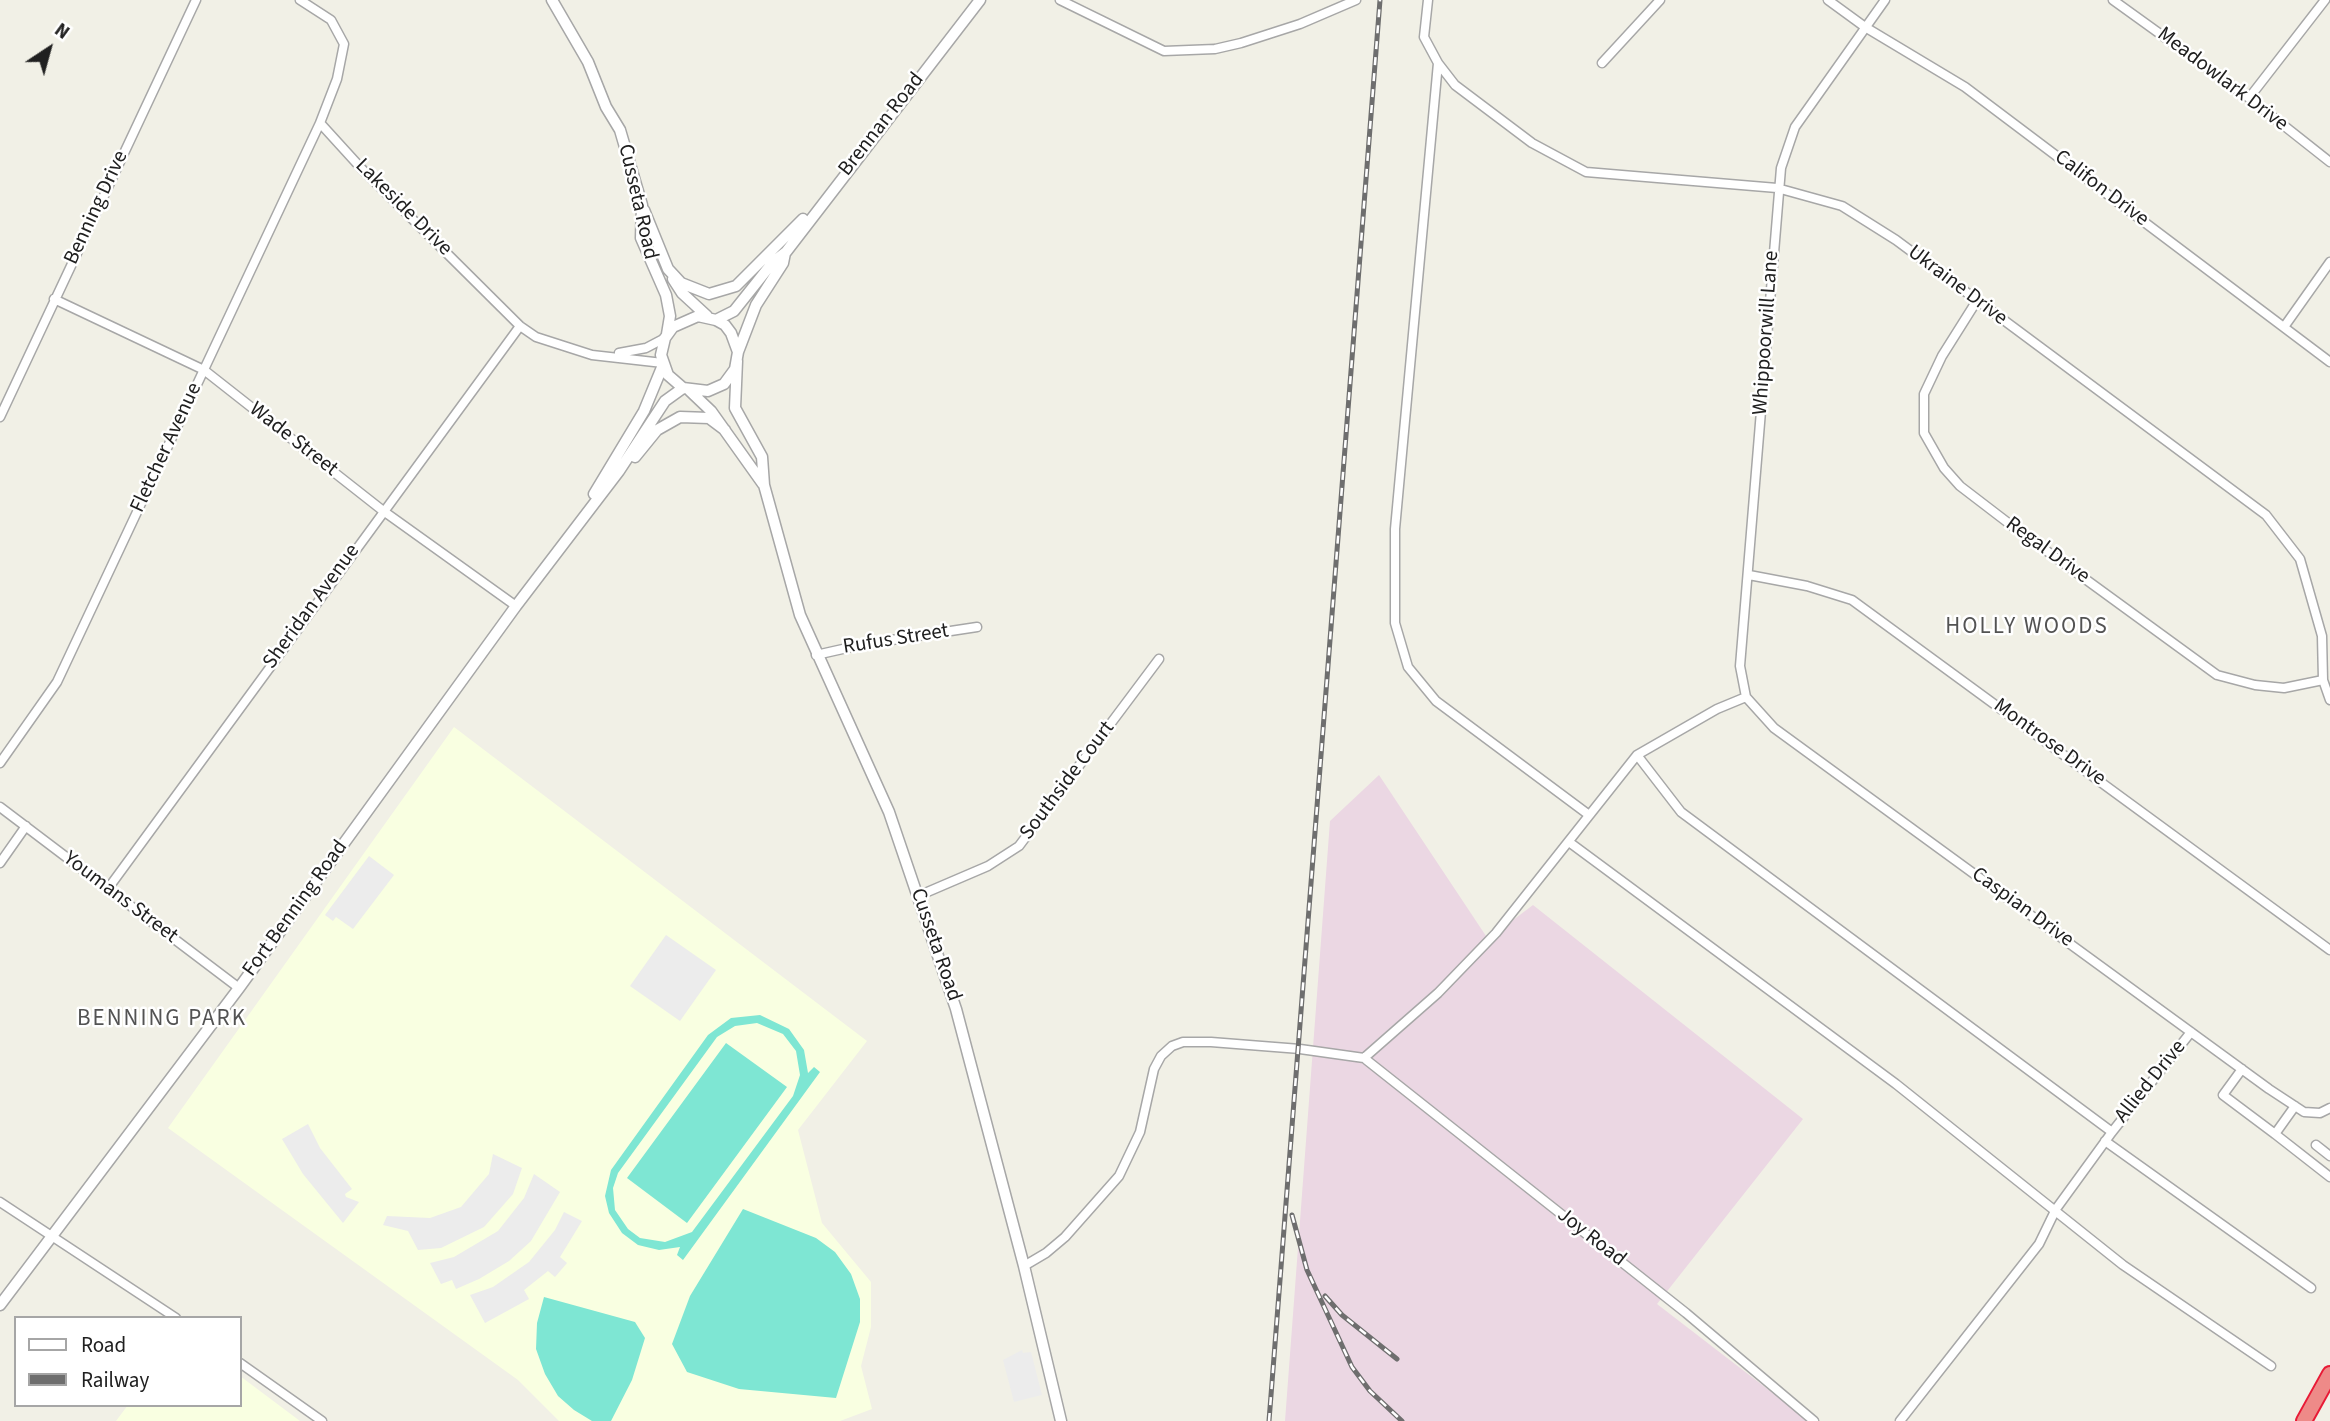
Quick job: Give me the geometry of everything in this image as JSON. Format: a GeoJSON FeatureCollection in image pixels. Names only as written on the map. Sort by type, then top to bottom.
{"type":"FeatureCollection","features":[{"type":"Feature","properties":{"kind":"highway"},"geometry":{"type":"LineString","coordinates":[[2304,1421],[2330,1374]]}},
{"type":"Feature","properties":{"kind":"street","name":"Benning Drive"},"geometry":{"type":"LineString","coordinates":[[0,417],[196,0]]}},
{"type":"Feature","properties":{"kind":"street"},"geometry":{"type":"LineString","coordinates":[[300,0],[331,20],[344,44],[337,79],[320,123]]}},
{"type":"Feature","properties":{"kind":"street","name":"Cusseta Road"},"geometry":{"type":"LineString","coordinates":[[552,0],[588,62],[606,107],[620,130],[642,205],[668,269],[682,293],[712,318]]}},
{"type":"Feature","properties":{"kind":"street","name":"Brennan Road"},"geometry":{"type":"LineString","coordinates":[[712,318],[734,311],[774,262],[786,252],[824,199],[980,0]]}},
{"type":"Feature","properties":{"kind":"street"},"geometry":{"type":"LineString","coordinates":[[1060,0],[1164,51],[1215,49],[1241,43],[1300,24],[1356,0]]}},
{"type":"Feature","properties":{"kind":"street"},"geometry":{"type":"LineString","coordinates":[[1428,0],[1424,37],[1438,63],[1395,529],[1395,622],[1408,667],[1436,701],[1589,815]]}},
{"type":"Feature","properties":{"kind":"street"},"geometry":{"type":"LineString","coordinates":[[1602,63],[1660,0]]}},
{"type":"Feature","properties":{"kind":"street","name":"Califon Drive"},"geometry":{"type":"LineString","coordinates":[[1828,0],[1865,27],[1965,87],[2330,362]]}},
{"type":"Feature","properties":{"kind":"street","name":"Whippoorwill Lane"},"geometry":{"type":"LineString","coordinates":[[1746,697],[1740,666],[1777,188],[1795,127],[1885,0]]}},
{"type":"Feature","properties":{"kind":"street","name":"Meadowlark Drive"},"geometry":{"type":"LineString","coordinates":[[2113,0],[2126,4],[2330,162]]}},
{"type":"Feature","properties":{"kind":"street"},"geometry":{"type":"LineString","coordinates":[[2249,98],[2325,0]]}},
{"type":"Feature","properties":{"kind":"street","name":"Ukraine Drive"},"geometry":{"type":"LineString","coordinates":[[1438,63],[1455,85],[1532,143],[1586,172],[1777,188],[1842,206],[1896,240],[2266,515],[2300,559],[2322,636],[2323,680],[2330,701]]}},
{"type":"Feature","properties":{"kind":"street","name":"Lakeside Drive"},"geometry":{"type":"LineString","coordinates":[[320,123],[520,326],[559,347],[592,355],[613,355],[663,364]]}},
{"type":"Feature","properties":{"kind":"street","name":"Fletcher Avenue"},"geometry":{"type":"LineString","coordinates":[[0,763],[57,682],[320,123]]}},
{"type":"Feature","properties":{"kind":"street"},"geometry":{"type":"LineString","coordinates":[[668,269],[681,282],[701,293],[728,290],[743,281],[824,199]]}},
{"type":"Feature","properties":{"kind":"street","name":"Cusseta Road"},"geometry":{"type":"LineString","coordinates":[[642,205],[641,238],[666,295],[670,316],[666,336]]}},
{"type":"Feature","properties":{"kind":"street","name":"Brennan Road"},"geometry":{"type":"LineString","coordinates":[[738,356],[756,305],[783,263],[786,252]]}},
{"type":"Feature","properties":{"kind":"street"},"geometry":{"type":"LineString","coordinates":[[2284,327],[2330,262]]}},
{"type":"Feature","properties":{"kind":"street","name":"Wade Street"},"geometry":{"type":"LineString","coordinates":[[54,299],[204,370],[382,510],[516,606]]}},
{"type":"Feature","properties":{"kind":"street","name":"Regal Drive"},"geometry":{"type":"LineString","coordinates":[[1976,302],[1942,355],[1924,394],[1924,433],[1944,468],[1960,486],[2217,674],[2255,685],[2284,688],[2323,680]]}},
{"type":"Feature","properties":{"kind":"street"},"geometry":{"type":"LineString","coordinates":[[712,318],[731,333],[738,356],[724,384],[708,391],[686,390],[674,382],[663,364],[666,336],[680,321],[712,318]]}},
{"type":"Feature","properties":{"kind":"street","name":"Sheridan Avenue"},"geometry":{"type":"LineString","coordinates":[[107,890],[382,510],[520,326]]}},
{"type":"Feature","properties":{"kind":"street","name":"Lakeside Drive"},"geometry":{"type":"LineString","coordinates":[[613,355],[646,348],[666,336]]}},
{"type":"Feature","properties":{"kind":"street","name":"Cusseta Road"},"geometry":{"type":"LineString","coordinates":[[738,356],[735,408],[762,457],[764,485],[800,615],[889,812],[956,1009],[1024,1266],[1061,1421]]}},
{"type":"Feature","properties":{"kind":"street","name":"Fort Benning Road"},"geometry":{"type":"LineString","coordinates":[[588,509],[644,411],[663,364]]}},
{"type":"Feature","properties":{"kind":"street","name":"Cusseta Road"},"geometry":{"type":"LineString","coordinates":[[686,390],[711,411],[764,485]]}},
{"type":"Feature","properties":{"kind":"street","name":"Fort Benning Road"},"geometry":{"type":"LineString","coordinates":[[0,1305],[239,988],[516,606],[619,471],[665,401],[686,390]]}},
{"type":"Feature","properties":{"kind":"street"},"geometry":{"type":"LineString","coordinates":[[619,471],[657,430],[669,422],[701,416],[725,430]]}},
{"type":"Feature","properties":{"kind":"street","name":"Montrose Drive"},"geometry":{"type":"LineString","coordinates":[[1749,575],[1807,586],[1852,600],[2330,950]]}},
{"type":"Feature","properties":{"kind":"street","name":"Rufus Street"},"geometry":{"type":"LineString","coordinates":[[816,655],[865,644],[977,627]]}},
{"type":"Feature","properties":{"kind":"street","name":"Southside Court"},"geometry":{"type":"LineString","coordinates":[[919,897],[988,866],[1019,846],[1159,659]]}},
{"type":"Feature","properties":{"kind":"street"},"geometry":{"type":"LineString","coordinates":[[1024,1266],[1065,1237],[1119,1175],[1140,1132],[1154,1069],[1161,1056],[1172,1046],[1183,1042],[1211,1042],[1300,1049],[1364,1058],[1438,993],[1496,933],[1637,755],[1717,709],[1746,697]]}},
{"type":"Feature","properties":{"kind":"street","name":"Caspian Drive"},"geometry":{"type":"LineString","coordinates":[[1746,697],[1774,728],[2242,1069],[2304,1112],[2320,1113],[2330,1108]]}},
{"type":"Feature","properties":{"kind":"street"},"geometry":{"type":"LineString","coordinates":[[1637,755],[1681,812],[2112,1132],[2056,1209],[2039,1244],[1900,1421]]}},
{"type":"Feature","properties":{"kind":"street","name":"Youmans Street"},"geometry":{"type":"LineString","coordinates":[[0,807],[239,988]]}},
{"type":"Feature","properties":{"kind":"street"},"geometry":{"type":"LineString","coordinates":[[0,863],[26,826]]}},
{"type":"Feature","properties":{"kind":"street"},"geometry":{"type":"LineString","coordinates":[[1569,842],[1896,1084],[2123,1265],[2271,1366]]}},
{"type":"Feature","properties":{"kind":"street","name":"Allied Drive"},"geometry":{"type":"LineString","coordinates":[[2112,1132],[2191,1032]]}},
{"type":"Feature","properties":{"kind":"street","name":"Joy Road"},"geometry":{"type":"LineString","coordinates":[[1364,1058],[1686,1313],[1815,1421]]}},
{"type":"Feature","properties":{"kind":"street"},"geometry":{"type":"LineString","coordinates":[[2242,1069],[2223,1095],[2330,1177]]}},
{"type":"Feature","properties":{"kind":"street"},"geometry":{"type":"LineString","coordinates":[[2275,1134],[2295,1106]]}},
{"type":"Feature","properties":{"kind":"street"},"geometry":{"type":"LineString","coordinates":[[2105,1141],[2311,1288]]}},
{"type":"Feature","properties":{"kind":"street"},"geometry":{"type":"LineString","coordinates":[[2316,1146],[2330,1156]]}},
{"type":"Feature","properties":{"kind":"street"},"geometry":{"type":"LineString","coordinates":[[0,1202],[54,1235],[173,1316]]}},
{"type":"Feature","properties":{"kind":"street"},"geometry":{"type":"LineString","coordinates":[[242,1364],[322,1421]]}},
{"type":"Feature","properties":{"kind":"shaded area"},"geometry":{"type":"Polygon","coordinates":[[[454,727],[867,1041],[798,1130],[822,1223],[871,1282],[871,1327],[861,1366],[872,1409],[840,1421],[559,1421],[518,1380],[168,1128],[454,727]]]}},
{"type":"Feature","properties":{"kind":"shaded area"},"geometry":{"type":"Polygon","coordinates":[[[1379,775],[1488,939],[1533,905],[1803,1119],[1657,1304],[1809,1421],[1285,1421],[1330,821],[1379,775]]]}},
{"type":"Feature","properties":{"kind":"shaded area"},"geometry":{"type":"Polygon","coordinates":[[[369,856],[394,875],[353,929],[336,917],[333,921],[325,915],[369,856]]]}},
{"type":"Feature","properties":{"kind":"shaded area"},"geometry":{"type":"Polygon","coordinates":[[[666,935],[716,970],[680,1021],[630,986],[666,935]]]}},
{"type":"Feature","properties":{"kind":"shaded area"},"geometry":{"type":"Polygon","coordinates":[[[760,1015],[789,1029],[804,1050],[808,1073],[814,1067],[820,1072],[683,1260],[677,1255],[680,1247],[659,1250],[638,1245],[622,1233],[609,1213],[605,1196],[611,1170],[708,1035],[731,1018],[760,1015]],[[757,1023],[735,1026],[717,1037],[618,1173],[613,1188],[615,1210],[628,1229],[640,1238],[665,1242],[692,1232],[793,1096],[800,1075],[796,1051],[783,1034],[757,1023]]]}},
{"type":"Feature","properties":{"kind":"shaded area"},"geometry":{"type":"Polygon","coordinates":[[[726,1043],[787,1087],[687,1223],[627,1178],[726,1043]]]}},
{"type":"Feature","properties":{"kind":"shaded area"},"geometry":{"type":"Polygon","coordinates":[[[308,1124],[320,1148],[352,1189],[345,1194],[346,1197],[359,1202],[343,1223],[303,1174],[282,1139],[308,1124]]]}},
{"type":"Feature","properties":{"kind":"shaded area"},"geometry":{"type":"Polygon","coordinates":[[[493,1154],[522,1168],[513,1194],[484,1227],[441,1248],[418,1250],[408,1231],[383,1225],[387,1216],[430,1218],[461,1207],[489,1174],[493,1154]]]}},
{"type":"Feature","properties":{"kind":"shaded area"},"geometry":{"type":"Polygon","coordinates":[[[534,1174],[560,1192],[531,1241],[509,1261],[479,1279],[456,1289],[452,1280],[441,1284],[430,1263],[454,1257],[498,1231],[524,1198],[534,1174]]]}},
{"type":"Feature","properties":{"kind":"shaded area"},"geometry":{"type":"Polygon","coordinates":[[[743,1209],[816,1238],[835,1252],[851,1274],[860,1299],[860,1322],[836,1398],[739,1389],[687,1372],[672,1344],[690,1296],[743,1209]]]}},
{"type":"Feature","properties":{"kind":"shaded area"},"geometry":{"type":"Polygon","coordinates":[[[564,1212],[582,1221],[560,1257],[567,1263],[555,1277],[548,1271],[524,1290],[529,1299],[485,1323],[470,1295],[493,1287],[529,1262],[555,1230],[564,1212]]]}},
{"type":"Feature","properties":{"kind":"shaded area"},"geometry":{"type":"Polygon","coordinates":[[[544,1297],[635,1322],[645,1338],[632,1380],[611,1421],[592,1421],[574,1410],[558,1396],[545,1374],[536,1349],[537,1323],[544,1297]]]}},
{"type":"Feature","properties":{"kind":"shaded area"},"geometry":{"type":"Polygon","coordinates":[[[1022,1350],[1023,1353],[1031,1352],[1042,1395],[1014,1402],[1003,1360],[1022,1350]]]}},
{"type":"Feature","properties":{"kind":"shaded area"},"geometry":{"type":"Polygon","coordinates":[[[242,1378],[300,1421],[116,1421],[126,1407],[242,1407],[242,1378]]]}},
{"type":"Feature","properties":{"kind":"railway"},"geometry":{"type":"LineString","coordinates":[[1269,1421],[1380,0]]}},
{"type":"Feature","properties":{"kind":"railway"},"geometry":{"type":"LineString","coordinates":[[1292,1215],[1307,1270],[1352,1367],[1370,1391],[1402,1421]]}},
{"type":"Feature","properties":{"kind":"railway"},"geometry":{"type":"LineString","coordinates":[[1325,1296],[1342,1315],[1397,1359]]}},
{"type":"Feature","properties":{"kind":"district","name":"HOLLY WOODS"},"geometry":{"type":"Point","coordinates":[2027,628]}},
{"type":"Feature","properties":{"kind":"district","name":"BENNING PARK"},"geometry":{"type":"Point","coordinates":[162,1020]}}]}
